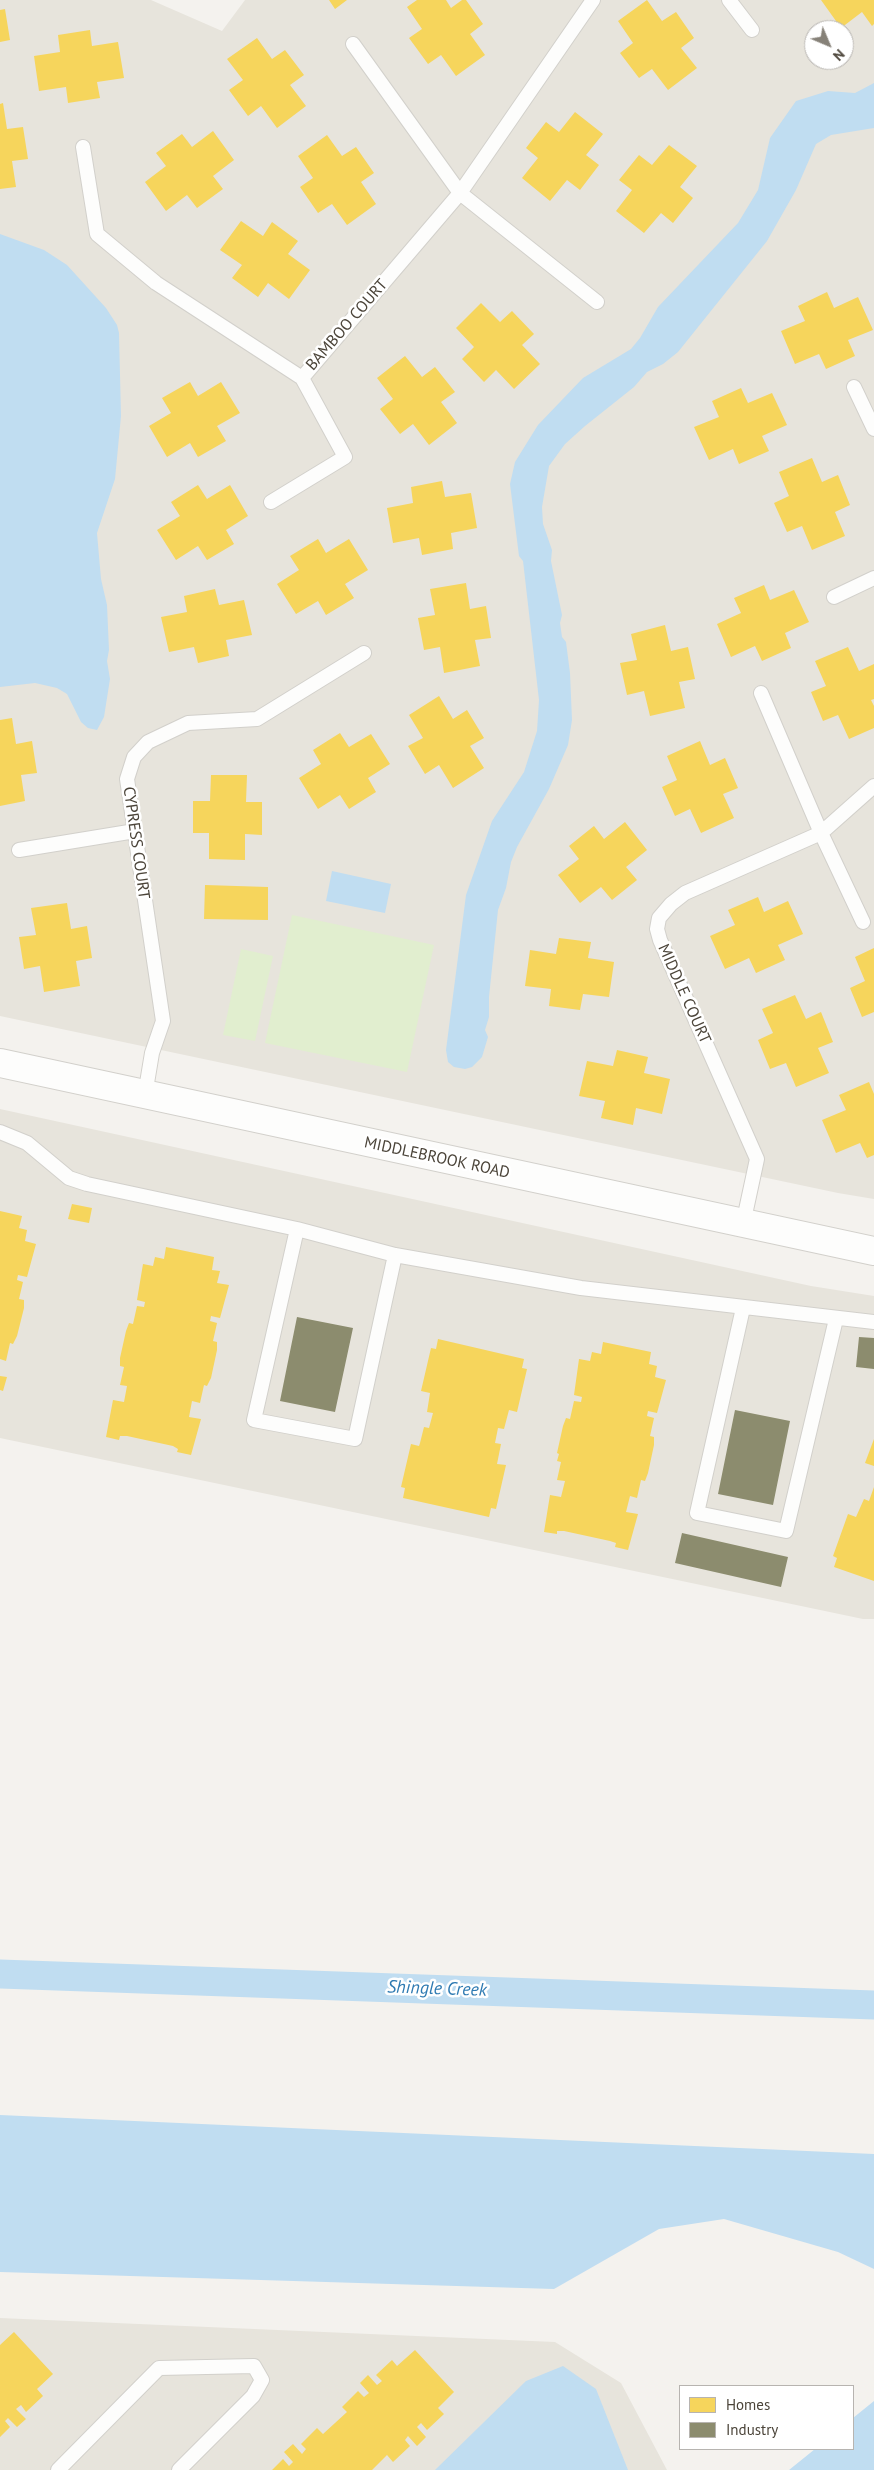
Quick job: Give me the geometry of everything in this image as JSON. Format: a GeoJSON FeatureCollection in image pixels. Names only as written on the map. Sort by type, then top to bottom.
{"type":"FeatureCollection","features":[{"type":"Feature","properties":{"kind":"street","name":"MIDDLEBROOK ROAD"},"geometry":{"type":"LineString","coordinates":[[0,1063],[874,1251]]}},
{"type":"Feature","properties":{"kind":"lane","name":"BAMBOO COURT"},"geometry":{"type":"LineString","coordinates":[[83,147],[97,234],[156,283],[302,378],[460,193],[593,0]]}},
{"type":"Feature","properties":{"kind":"lane"},"geometry":{"type":"LineString","coordinates":[[729,0],[752,30]]}},
{"type":"Feature","properties":{"kind":"lane"},"geometry":{"type":"LineString","coordinates":[[353,44],[460,193],[597,302]]}},
{"type":"Feature","properties":{"kind":"lane"},"geometry":{"type":"LineString","coordinates":[[271,502],[345,457],[302,378]]}},
{"type":"Feature","properties":{"kind":"lane"},"geometry":{"type":"LineString","coordinates":[[854,387],[874,429]]}},
{"type":"Feature","properties":{"kind":"lane"},"geometry":{"type":"LineString","coordinates":[[834,597],[874,578]]}},
{"type":"Feature","properties":{"kind":"lane","name":"CYPRESS COURT"},"geometry":{"type":"LineString","coordinates":[[145,1095],[152,1053],[163,1022],[127,779],[134,757],[148,742],[188,723],[256,719],[364,654]]}},
{"type":"Feature","properties":{"kind":"lane"},"geometry":{"type":"LineString","coordinates":[[761,693],[821,833],[863,922]]}},
{"type":"Feature","properties":{"kind":"lane","name":"MIDDLE COURT"},"geometry":{"type":"LineString","coordinates":[[742,1224],[758,1159],[657,929],[659,918],[671,904],[685,893],[821,833],[874,786]]}},
{"type":"Feature","properties":{"kind":"lane"},"geometry":{"type":"LineString","coordinates":[[19,850],[135,831]]}},
{"type":"Feature","properties":{"kind":"lane"},"geometry":{"type":"LineString","coordinates":[[0,1132],[27,1143],[69,1178],[87,1184],[297,1229],[395,1255],[581,1288],[874,1322]]}},
{"type":"Feature","properties":{"kind":"lane"},"geometry":{"type":"LineString","coordinates":[[297,1229],[254,1420],[354,1439],[395,1255]]}},
{"type":"Feature","properties":{"kind":"lane"},"geometry":{"type":"LineString","coordinates":[[743,1308],[697,1513],[786,1530],[836,1318]]}},
{"type":"Feature","properties":{"kind":"lane"},"geometry":{"type":"LineString","coordinates":[[58,2470],[159,2368],[254,2366],[262,2380],[253,2396],[179,2470]]}},
{"type":"Feature","properties":{"kind":"shaded area"},"geometry":{"type":"Polygon","coordinates":[[[0,0],[151,0],[222,31],[245,0],[874,0],[874,1199],[838,1193],[0,1016],[0,0]]]}},
{"type":"Feature","properties":{"kind":"shaded area"},"geometry":{"type":"Polygon","coordinates":[[[0,1109],[811,1286],[874,1296],[874,1619],[863,1619],[0,1438],[0,1109]]]}},
{"type":"Feature","properties":{"kind":"shaded area"},"geometry":{"type":"Polygon","coordinates":[[[0,2318],[555,2342],[621,2383],[667,2470],[0,2470],[0,2318]]]}},
{"type":"Feature","properties":{"kind":"green space"},"geometry":{"type":"Polygon","coordinates":[[[292,915],[434,945],[407,1072],[265,1043],[292,915]]]}},
{"type":"Feature","properties":{"kind":"green space"},"geometry":{"type":"Polygon","coordinates":[[[241,949],[273,956],[255,1041],[223,1035],[241,949]]]}},
{"type":"Feature","properties":{"kind":"water"},"geometry":{"type":"Polygon","coordinates":[[[874,83],[874,128],[831,135],[816,144],[796,190],[767,241],[678,352],[663,364],[647,372],[634,387],[585,426],[565,444],[549,466],[542,507],[543,524],[552,550],[551,561],[562,615],[560,623],[562,637],[566,642],[570,673],[572,720],[568,745],[549,789],[517,847],[498,910],[489,997],[489,1017],[485,1030],[488,1037],[482,1057],[472,1067],[465,1069],[454,1067],[448,1062],[446,1050],[466,895],[492,821],[524,772],[537,731],[539,700],[523,561],[519,556],[510,484],[515,462],[538,425],[583,378],[631,349],[640,338],[658,307],[738,223],[758,190],[770,138],[796,101],[828,91],[855,93],[874,83]]]}},
{"type":"Feature","properties":{"kind":"water"},"geometry":{"type":"Polygon","coordinates":[[[0,234],[44,250],[67,265],[106,308],[117,325],[119,333],[121,416],[115,479],[97,533],[101,579],[107,605],[109,650],[107,661],[110,679],[104,717],[97,730],[88,728],[81,722],[67,694],[57,688],[35,683],[0,687],[0,234]]]}},
{"type":"Feature","properties":{"kind":"water"},"geometry":{"type":"Polygon","coordinates":[[[332,871],[391,884],[385,913],[326,901],[332,871]]]}},
{"type":"Feature","properties":{"kind":"water"},"geometry":{"type":"Polygon","coordinates":[[[0,2115],[874,2154],[874,2269],[838,2252],[724,2219],[659,2229],[554,2289],[0,2272],[0,2115]]]}},
{"type":"Feature","properties":{"kind":"water"},"geometry":{"type":"Polygon","coordinates":[[[563,2366],[596,2389],[628,2470],[435,2470],[526,2381],[563,2366]]]}},
{"type":"Feature","properties":{"kind":"water"},"geometry":{"type":"Polygon","coordinates":[[[874,2401],[874,2470],[789,2470],[814,2450],[854,2450],[854,2417],[874,2401]]]}},
{"type":"Feature","properties":{"kind":"building: Homes"},"geometry":{"type":"Polygon","coordinates":[[[329,0],[347,0],[335,9],[329,0]]]}},
{"type":"Feature","properties":{"kind":"building: Homes"},"geometry":{"type":"Polygon","coordinates":[[[417,0],[446,0],[451,8],[462,0],[466,0],[483,24],[470,34],[485,55],[456,76],[441,55],[428,64],[409,38],[422,29],[407,7],[417,0]]]}},
{"type":"Feature","properties":{"kind":"building: Homes"},"geometry":{"type":"Polygon","coordinates":[[[647,0],[662,21],[676,12],[694,38],[681,48],[697,68],[668,90],[652,69],[639,78],[620,53],[633,43],[618,21],[647,0]]]}},
{"type":"Feature","properties":{"kind":"building: Homes"},"geometry":{"type":"Polygon","coordinates":[[[821,0],[874,0],[874,24],[872,26],[862,12],[852,20],[835,20],[821,0]]]}},
{"type":"Feature","properties":{"kind":"building: Homes"},"geometry":{"type":"Polygon","coordinates":[[[5,9],[10,40],[0,42],[0,10],[5,9]]]}},
{"type":"Feature","properties":{"kind":"building: Homes"},"geometry":{"type":"Polygon","coordinates":[[[90,30],[92,46],[118,42],[124,78],[97,82],[100,98],[68,103],[66,87],[39,91],[34,56],[60,52],[58,35],[90,30]]]}},
{"type":"Feature","properties":{"kind":"building: Homes"},"geometry":{"type":"Polygon","coordinates":[[[257,38],[272,59],[285,50],[304,75],[290,85],[306,106],[277,128],[261,106],[248,116],[229,90],[243,80],[227,59],[257,38]]]}},
{"type":"Feature","properties":{"kind":"building: Homes"},"geometry":{"type":"Polygon","coordinates":[[[3,103],[7,129],[23,127],[28,159],[12,161],[16,187],[0,189],[0,104],[3,103]]]}},
{"type":"Feature","properties":{"kind":"building: Homes"},"geometry":{"type":"Polygon","coordinates":[[[575,112],[603,134],[586,155],[599,165],[580,190],[567,180],[550,201],[522,178],[538,158],[526,148],[546,122],[559,132],[575,112]]]}},
{"type":"Feature","properties":{"kind":"building: Homes"},"geometry":{"type":"Polygon","coordinates":[[[213,131],[234,160],[213,176],[223,189],[197,208],[187,195],[166,211],[145,182],[166,166],[156,153],[182,134],[192,147],[213,131]]]}},
{"type":"Feature","properties":{"kind":"building: Homes"},"geometry":{"type":"Polygon","coordinates":[[[327,135],[342,156],[356,147],[374,173],[361,182],[376,204],[347,225],[332,204],[318,213],[300,187],[313,178],[298,156],[327,135]]]}},
{"type":"Feature","properties":{"kind":"building: Homes"},"geometry":{"type":"Polygon","coordinates":[[[669,145],[697,166],[680,187],[693,198],[673,223],[661,213],[644,233],[616,211],[632,190],[619,180],[639,155],[652,165],[669,145]]]}},
{"type":"Feature","properties":{"kind":"building: Homes"},"geometry":{"type":"Polygon","coordinates":[[[241,221],[263,236],[272,222],[298,241],[288,254],[310,270],[289,299],[268,283],[258,297],[232,278],[242,265],[220,250],[241,221]]]}},
{"type":"Feature","properties":{"kind":"building: Homes"},"geometry":{"type":"Polygon","coordinates":[[[827,292],[834,308],[858,297],[873,330],[848,340],[855,356],[826,369],[819,354],[795,364],[781,331],[805,321],[798,306],[827,292]]]}},
{"type":"Feature","properties":{"kind":"building: Homes"},"geometry":{"type":"Polygon","coordinates":[[[481,303],[500,322],[512,311],[534,334],[522,345],[540,364],[514,389],[496,370],[484,382],[462,359],[474,347],[456,328],[481,303]]]}},
{"type":"Feature","properties":{"kind":"building: Homes"},"geometry":{"type":"Polygon","coordinates":[[[405,356],[422,377],[435,367],[455,392],[441,402],[457,423],[429,445],[413,424],[400,434],[380,409],[393,399],[377,378],[405,356]]]}},
{"type":"Feature","properties":{"kind":"building: Homes"},"geometry":{"type":"Polygon","coordinates":[[[190,382],[198,396],[221,382],[240,413],[217,426],[226,441],[198,457],[190,443],[167,457],[149,426],[171,413],[162,398],[190,382]]]}},
{"type":"Feature","properties":{"kind":"building: Homes"},"geometry":{"type":"Polygon","coordinates":[[[741,388],[748,403],[772,393],[787,425],[762,436],[769,451],[739,464],[733,449],[709,460],[694,427],[719,417],[712,401],[741,388]]]}},
{"type":"Feature","properties":{"kind":"building: Homes"},"geometry":{"type":"Polygon","coordinates":[[[812,458],[822,482],[838,475],[850,505],[835,512],[845,536],[812,550],[802,526],[787,532],[774,503],[789,496],[779,472],[812,458]]]}},
{"type":"Feature","properties":{"kind":"building: Homes"},"geometry":{"type":"Polygon","coordinates":[[[442,481],[445,497],[471,493],[477,528],[451,533],[453,549],[422,555],[419,538],[393,543],[387,508],[413,503],[411,487],[442,481]]]}},
{"type":"Feature","properties":{"kind":"building: Homes"},"geometry":{"type":"Polygon","coordinates":[[[198,485],[207,499],[230,485],[248,516],[226,530],[234,544],[207,560],[198,546],[176,560],[157,530],[180,516],[171,502],[198,485]]]}},
{"type":"Feature","properties":{"kind":"building: Homes"},"geometry":{"type":"Polygon","coordinates":[[[318,539],[326,553],[349,539],[368,570],[345,584],[354,598],[326,615],[318,601],[296,614],[277,584],[299,570],[290,556],[318,539]]]}},
{"type":"Feature","properties":{"kind":"building: Homes"},"geometry":{"type":"Polygon","coordinates":[[[466,583],[470,609],[486,606],[491,638],[475,640],[480,666],[444,673],[440,647],[424,650],[418,618],[435,615],[430,589],[466,583]]]}},
{"type":"Feature","properties":{"kind":"building: Homes"},"geometry":{"type":"Polygon","coordinates":[[[764,585],[770,600],[794,590],[809,622],[785,633],[791,648],[762,661],[755,646],[731,657],[717,624],[741,613],[734,598],[764,585]]]}},
{"type":"Feature","properties":{"kind":"building: Homes"},"geometry":{"type":"Polygon","coordinates":[[[215,589],[219,605],[244,600],[252,635],[226,640],[229,656],[198,663],[194,647],[169,652],[161,617],[187,612],[184,596],[215,589]]]}},
{"type":"Feature","properties":{"kind":"building: Homes"},"geometry":{"type":"Polygon","coordinates":[[[665,625],[671,651],[688,647],[695,679],[679,682],[685,708],[650,716],[644,691],[627,695],[620,663],[637,660],[631,634],[665,625]]]}},
{"type":"Feature","properties":{"kind":"building: Homes"},"geometry":{"type":"Polygon","coordinates":[[[848,647],[859,671],[874,664],[874,699],[871,700],[874,706],[874,728],[849,739],[838,715],[823,721],[811,692],[826,686],[815,661],[848,647]]]}},
{"type":"Feature","properties":{"kind":"building: Homes"},"geometry":{"type":"Polygon","coordinates":[[[439,696],[453,719],[467,710],[484,738],[470,746],[484,768],[453,788],[439,765],[425,774],[408,746],[423,738],[409,715],[439,696]]]}},
{"type":"Feature","properties":{"kind":"building: Homes"},"geometry":{"type":"Polygon","coordinates":[[[12,718],[16,744],[32,741],[37,773],[21,775],[25,801],[0,806],[0,720],[12,718]]]}},
{"type":"Feature","properties":{"kind":"building: Homes"},"geometry":{"type":"Polygon","coordinates":[[[340,733],[349,747],[371,734],[390,764],[368,778],[376,792],[349,809],[340,795],[318,809],[299,778],[321,764],[313,750],[340,733]]]}},
{"type":"Feature","properties":{"kind":"building: Homes"},"geometry":{"type":"Polygon","coordinates":[[[700,741],[710,765],[725,758],[738,788],[723,794],[734,818],[701,833],[690,809],[675,816],[662,787],[677,780],[667,756],[700,741]]]}},
{"type":"Feature","properties":{"kind":"building: Homes"},"geometry":{"type":"Polygon","coordinates":[[[211,775],[247,775],[246,802],[262,802],[262,835],[245,834],[245,860],[209,859],[209,833],[193,833],[193,801],[210,801],[211,775]]]}},
{"type":"Feature","properties":{"kind":"building: Homes"},"geometry":{"type":"Polygon","coordinates":[[[625,822],[647,850],[626,867],[637,880],[612,900],[601,887],[580,903],[558,875],[579,859],[569,846],[594,826],[604,839],[625,822]]]}},
{"type":"Feature","properties":{"kind":"building: Homes"},"geometry":{"type":"Polygon","coordinates":[[[205,885],[268,887],[268,920],[204,919],[205,885]]]}},
{"type":"Feature","properties":{"kind":"building: Homes"},"geometry":{"type":"Polygon","coordinates":[[[758,897],[764,912],[788,901],[803,934],[778,945],[785,960],[756,973],[749,958],[725,969],[710,936],[735,925],[728,910],[758,897]]]}},
{"type":"Feature","properties":{"kind":"building: Homes"},"geometry":{"type":"Polygon","coordinates":[[[67,903],[71,929],[87,926],[92,958],[76,961],[80,986],[44,992],[40,966],[24,969],[19,937],[36,935],[31,908],[67,903]]]}},
{"type":"Feature","properties":{"kind":"building: Homes"},"geometry":{"type":"Polygon","coordinates":[[[559,938],[591,942],[588,958],[614,962],[609,997],[583,994],[580,1010],[549,1006],[551,989],[525,986],[530,950],[556,954],[559,938]]]}},
{"type":"Feature","properties":{"kind":"building: Homes"},"geometry":{"type":"Polygon","coordinates":[[[874,948],[874,1012],[862,1017],[850,988],[865,981],[855,957],[874,948]]]}},
{"type":"Feature","properties":{"kind":"building: Homes"},"geometry":{"type":"Polygon","coordinates":[[[795,995],[806,1019],[821,1012],[833,1042],[818,1048],[829,1073],[796,1087],[786,1063],[770,1069],[758,1040],[773,1033],[762,1009],[795,995]]]}},
{"type":"Feature","properties":{"kind":"building: Homes"},"geometry":{"type":"Polygon","coordinates":[[[617,1050],[648,1057],[644,1073],[670,1079],[662,1114],[636,1108],[633,1125],[601,1118],[605,1101],[579,1096],[587,1061],[613,1066],[617,1050]]]}},
{"type":"Feature","properties":{"kind":"building: Homes"},"geometry":{"type":"Polygon","coordinates":[[[869,1082],[874,1094],[874,1155],[867,1158],[860,1143],[836,1153],[822,1120],[846,1110],[839,1095],[869,1082]]]}},
{"type":"Feature","properties":{"kind":"building: Homes"},"geometry":{"type":"Polygon","coordinates":[[[72,1204],[92,1208],[89,1223],[68,1219],[72,1204]]]}},
{"type":"Feature","properties":{"kind":"building: Homes"},"geometry":{"type":"Polygon","coordinates":[[[0,1211],[22,1216],[19,1228],[27,1230],[25,1241],[36,1244],[27,1277],[18,1275],[17,1280],[23,1282],[19,1299],[24,1300],[24,1308],[17,1336],[13,1344],[10,1343],[6,1361],[0,1359],[0,1211]]]}},
{"type":"Feature","properties":{"kind":"building: Homes"},"geometry":{"type":"Polygon","coordinates":[[[166,1247],[214,1257],[212,1270],[220,1271],[217,1283],[229,1285],[220,1318],[211,1316],[210,1321],[217,1323],[213,1341],[217,1342],[217,1350],[211,1378],[207,1386],[204,1385],[200,1403],[192,1401],[189,1417],[201,1419],[191,1455],[177,1452],[178,1449],[173,1446],[127,1436],[120,1436],[119,1440],[106,1437],[113,1400],[124,1402],[127,1386],[120,1385],[124,1367],[120,1366],[120,1358],[126,1331],[129,1323],[133,1324],[137,1306],[144,1307],[145,1302],[137,1300],[143,1264],[153,1266],[155,1257],[164,1259],[166,1247]]]}},
{"type":"Feature","properties":{"kind":"building: Homes"},"geometry":{"type":"Polygon","coordinates":[[[438,1339],[524,1359],[522,1368],[527,1369],[517,1412],[509,1410],[504,1429],[498,1428],[495,1443],[501,1444],[497,1464],[506,1465],[496,1509],[491,1508],[489,1517],[403,1498],[405,1488],[401,1487],[411,1444],[419,1446],[424,1427],[429,1428],[433,1413],[427,1412],[430,1393],[421,1391],[431,1348],[436,1349],[438,1339]]]}},
{"type":"Feature","properties":{"kind":"building: Homes"},"geometry":{"type":"Polygon","coordinates":[[[603,1342],[651,1352],[649,1364],[657,1366],[655,1377],[666,1380],[657,1413],[648,1411],[647,1416],[654,1418],[650,1436],[654,1437],[654,1445],[645,1481],[641,1480],[637,1498],[630,1496],[626,1512],[638,1514],[628,1550],[615,1547],[616,1543],[610,1541],[564,1531],[557,1531],[557,1534],[544,1532],[550,1495],[561,1497],[565,1481],[557,1480],[561,1462],[557,1461],[559,1454],[557,1453],[563,1426],[566,1418],[570,1419],[574,1401],[581,1402],[582,1397],[574,1395],[579,1359],[590,1361],[592,1352],[601,1354],[603,1342]]]}},
{"type":"Feature","properties":{"kind":"building: Homes"},"geometry":{"type":"Polygon","coordinates":[[[0,1376],[7,1377],[3,1391],[0,1390],[0,1376]]]}},
{"type":"Feature","properties":{"kind":"building: Homes"},"geometry":{"type":"Polygon","coordinates":[[[874,1439],[874,1466],[865,1463],[874,1439]]]}},
{"type":"Feature","properties":{"kind":"building: Homes"},"geometry":{"type":"Polygon","coordinates":[[[874,1487],[874,1581],[834,1567],[837,1558],[833,1556],[848,1514],[856,1517],[864,1499],[869,1501],[874,1487]]]}},
{"type":"Feature","properties":{"kind":"building: Homes"},"geometry":{"type":"Polygon","coordinates":[[[14,2332],[53,2374],[37,2389],[43,2396],[26,2412],[21,2405],[16,2409],[26,2419],[17,2427],[8,2418],[5,2421],[10,2427],[0,2437],[0,2345],[14,2332]]]}},
{"type":"Feature","properties":{"kind":"building: Homes"},"geometry":{"type":"Polygon","coordinates":[[[415,2350],[454,2392],[438,2408],[444,2414],[427,2430],[421,2423],[417,2427],[426,2437],[417,2446],[408,2436],[405,2440],[410,2446],[393,2462],[387,2455],[372,2470],[272,2470],[283,2459],[289,2466],[293,2462],[284,2452],[293,2444],[302,2454],[306,2449],[301,2444],[317,2428],[323,2434],[347,2412],[342,2407],[358,2391],[364,2397],[369,2393],[360,2383],[368,2375],[377,2385],[382,2381],[376,2375],[392,2360],[397,2366],[415,2350]]]}},
{"type":"Feature","properties":{"kind":"building: Industry"},"geometry":{"type":"Polygon","coordinates":[[[297,1317],[353,1328],[335,1412],[280,1401],[297,1317]]]}},
{"type":"Feature","properties":{"kind":"building: Industry"},"geometry":{"type":"Polygon","coordinates":[[[859,1337],[874,1338],[874,1369],[856,1367],[859,1337]]]}},
{"type":"Feature","properties":{"kind":"building: Industry"},"geometry":{"type":"Polygon","coordinates":[[[735,1410],[790,1421],[773,1505],[718,1494],[735,1410]]]}},
{"type":"Feature","properties":{"kind":"building: Industry"},"geometry":{"type":"Polygon","coordinates":[[[682,1533],[788,1557],[781,1587],[675,1563],[682,1533]]]}},
{"type":"Feature","properties":{"kind":"waterway","name":"Shingle Creek"},"geometry":{"type":"LineString","coordinates":[[0,1974],[874,2005]]}}]}
